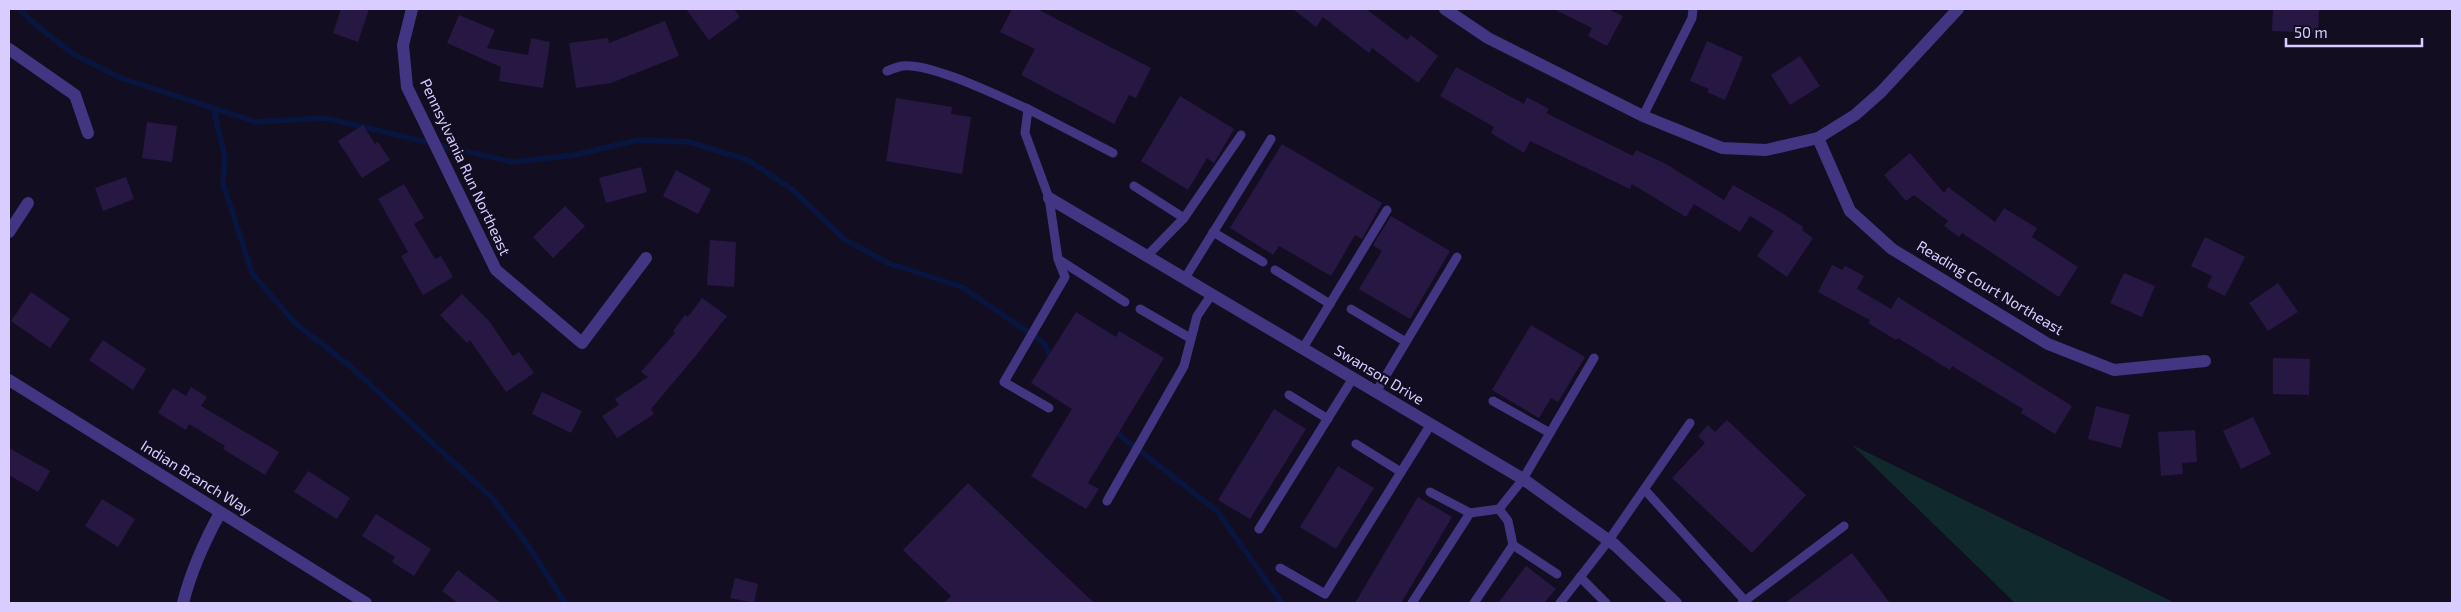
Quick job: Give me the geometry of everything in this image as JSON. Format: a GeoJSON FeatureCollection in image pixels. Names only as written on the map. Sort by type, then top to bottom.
{"type":"FeatureCollection","features":[{"type":"Feature","properties":{"kind":"street","name":"Pennsylvania Run Northeast"},"geometry":{"type":"LineString","coordinates":[[412,9],[403,45],[406,87],[496,270],[582,343],[646,258]]}},
{"type":"Feature","properties":{"kind":"street"},"geometry":{"type":"LineString","coordinates":[[1445,9],[1488,38],[1643,116],[1722,148],[1766,150],[1818,138],[1855,115],[1882,92],[1958,9]]}},
{"type":"Feature","properties":{"kind":"street"},"geometry":{"type":"LineString","coordinates":[[9,49],[75,95],[88,132]]}},
{"type":"Feature","properties":{"kind":"street","name":"Reading Court Northeast"},"geometry":{"type":"LineString","coordinates":[[1818,138],[1850,211],[1892,249],[2048,344],[2114,370],[2205,362]]}},
{"type":"Feature","properties":{"kind":"street","name":"Swanson Drive"},"geometry":{"type":"LineString","coordinates":[[1049,198],[1523,479],[1608,540],[1676,603]]}},
{"type":"Feature","properties":{"kind":"street"},"geometry":{"type":"LineString","coordinates":[[9,232],[28,202]]}},
{"type":"Feature","properties":{"kind":"street","name":"Indian Branch Way"},"geometry":{"type":"LineString","coordinates":[[9,380],[366,603]]}},
{"type":"Feature","properties":{"kind":"street"},"geometry":{"type":"LineString","coordinates":[[183,603],[190,575],[206,538],[220,513]]}},
{"type":"Feature","properties":{"kind":"lane"},"geometry":{"type":"LineString","coordinates":[[1643,116],[1692,18],[1694,9]]}},
{"type":"Feature","properties":{"kind":"lane"},"geometry":{"type":"LineString","coordinates":[[887,71],[902,66],[920,67],[948,76],[1028,109],[1113,153]]}},
{"type":"Feature","properties":{"kind":"lane"},"geometry":{"type":"LineString","coordinates":[[1028,109],[1025,133],[1049,198],[1058,259],[1065,277],[1004,382],[1049,408]]}},
{"type":"Feature","properties":{"kind":"lane"},"geometry":{"type":"LineString","coordinates":[[1148,256],[1184,218],[1242,135]]}},
{"type":"Feature","properties":{"kind":"lane"},"geometry":{"type":"LineString","coordinates":[[1185,278],[1271,139]]}},
{"type":"Feature","properties":{"kind":"lane"},"geometry":{"type":"LineString","coordinates":[[1134,186],[1184,218]]}},
{"type":"Feature","properties":{"kind":"lane"},"geometry":{"type":"LineString","coordinates":[[1303,348],[1387,210]]}},
{"type":"Feature","properties":{"kind":"lane"},"geometry":{"type":"LineString","coordinates":[[1213,232],[1263,262]]}},
{"type":"Feature","properties":{"kind":"lane"},"geometry":{"type":"LineString","coordinates":[[1376,392],[1457,257]]}},
{"type":"Feature","properties":{"kind":"lane"},"geometry":{"type":"LineString","coordinates":[[1058,259],[1125,302]]}},
{"type":"Feature","properties":{"kind":"lane"},"geometry":{"type":"LineString","coordinates":[[1275,270],[1330,304]]}},
{"type":"Feature","properties":{"kind":"lane"},"geometry":{"type":"LineString","coordinates":[[1107,501],[1184,366],[1189,353],[1190,338],[1197,316],[1212,294]]}},
{"type":"Feature","properties":{"kind":"lane"},"geometry":{"type":"LineString","coordinates":[[1140,309],[1190,338]]}},
{"type":"Feature","properties":{"kind":"lane"},"geometry":{"type":"LineString","coordinates":[[1351,309],[1406,342]]}},
{"type":"Feature","properties":{"kind":"lane"},"geometry":{"type":"LineString","coordinates":[[1430,492],[1470,513],[1499,509],[1523,479],[1594,358]]}},
{"type":"Feature","properties":{"kind":"lane"},"geometry":{"type":"LineString","coordinates":[[1259,529],[1353,378]]}},
{"type":"Feature","properties":{"kind":"lane"},"geometry":{"type":"LineString","coordinates":[[1289,395],[1328,419]]}},
{"type":"Feature","properties":{"kind":"lane"},"geometry":{"type":"LineString","coordinates":[[1493,401],[1550,433]]}},
{"type":"Feature","properties":{"kind":"lane"},"geometry":{"type":"LineString","coordinates":[[1560,603],[1608,540],[1690,423]]}},
{"type":"Feature","properties":{"kind":"lane"},"geometry":{"type":"LineString","coordinates":[[1280,568],[1325,594],[1431,424]]}},
{"type":"Feature","properties":{"kind":"lane"},"geometry":{"type":"LineString","coordinates":[[1356,444],[1401,472]]}},
{"type":"Feature","properties":{"kind":"lane"},"geometry":{"type":"LineString","coordinates":[[1644,490],[1745,602],[1844,526]]}},
{"type":"Feature","properties":{"kind":"lane"},"geometry":{"type":"LineString","coordinates":[[1499,509],[1508,521],[1513,545],[1557,574]]}},
{"type":"Feature","properties":{"kind":"lane"},"geometry":{"type":"LineString","coordinates":[[1412,603],[1470,513]]}},
{"type":"Feature","properties":{"kind":"lane"},"geometry":{"type":"LineString","coordinates":[[1474,603],[1513,545]]}},
{"type":"Feature","properties":{"kind":"lane"},"geometry":{"type":"LineString","coordinates":[[1580,577],[1606,603]]}},
{"type":"Feature","properties":{"kind":"green space"},"geometry":{"type":"Polygon","coordinates":[[[1852,445],[2175,603],[2015,603],[1852,445]]]}},
{"type":"Feature","properties":{"kind":"building"},"geometry":{"type":"Polygon","coordinates":[[[341,9],[369,9],[358,42],[333,33],[341,9]]]}},
{"type":"Feature","properties":{"kind":"building"},"geometry":{"type":"Polygon","coordinates":[[[686,9],[734,9],[740,17],[709,40],[686,9]]]}},
{"type":"Feature","properties":{"kind":"building"},"geometry":{"type":"Polygon","coordinates":[[[1012,9],[1037,9],[1151,68],[1136,98],[1129,95],[1114,124],[1021,75],[1035,49],[1000,32],[1012,9]]]}},
{"type":"Feature","properties":{"kind":"building"},"geometry":{"type":"Polygon","coordinates":[[[1293,9],[1366,9],[1407,40],[1411,35],[1438,56],[1418,83],[1372,48],[1369,53],[1323,17],[1316,27],[1293,9]]]}},
{"type":"Feature","properties":{"kind":"building"},"geometry":{"type":"Polygon","coordinates":[[[1554,9],[1608,9],[1623,16],[1607,46],[1588,36],[1592,28],[1554,9]]]}},
{"type":"Feature","properties":{"kind":"building"},"geometry":{"type":"Polygon","coordinates":[[[2273,9],[2319,9],[2318,33],[2272,31],[2273,9]]]}},
{"type":"Feature","properties":{"kind":"building"},"geometry":{"type":"Polygon","coordinates":[[[459,15],[495,30],[487,48],[528,55],[531,38],[550,42],[543,88],[499,81],[501,67],[447,43],[459,15]]]}},
{"type":"Feature","properties":{"kind":"building"},"geometry":{"type":"Polygon","coordinates":[[[665,21],[679,56],[611,83],[576,88],[569,43],[608,38],[609,43],[665,21]]]}},
{"type":"Feature","properties":{"kind":"building"},"geometry":{"type":"Polygon","coordinates":[[[1707,41],[1743,57],[1725,100],[1707,92],[1709,89],[1690,81],[1707,41]]]}},
{"type":"Feature","properties":{"kind":"building"},"geometry":{"type":"Polygon","coordinates":[[[1800,56],[1820,86],[1790,105],[1771,75],[1800,56]]]}},
{"type":"Feature","properties":{"kind":"building"},"geometry":{"type":"Polygon","coordinates":[[[1456,67],[1524,104],[1527,97],[1549,109],[1546,113],[1633,156],[1636,150],[1666,164],[1724,200],[1733,185],[1785,215],[1803,227],[1802,230],[1813,238],[1787,277],[1757,256],[1774,231],[1750,216],[1740,232],[1694,204],[1686,217],[1632,184],[1630,189],[1530,141],[1524,153],[1491,133],[1494,127],[1440,96],[1456,67]]]}},
{"type":"Feature","properties":{"kind":"building"},"geometry":{"type":"Polygon","coordinates":[[[1180,96],[1234,129],[1214,163],[1207,158],[1188,190],[1141,161],[1180,96]]]}},
{"type":"Feature","properties":{"kind":"building"},"geometry":{"type":"Polygon","coordinates":[[[896,98],[952,107],[951,114],[971,117],[962,174],[886,161],[896,98]]]}},
{"type":"Feature","properties":{"kind":"building"},"geometry":{"type":"Polygon","coordinates":[[[147,122],[177,126],[172,162],[142,158],[147,122]]]}},
{"type":"Feature","properties":{"kind":"building"},"geometry":{"type":"Polygon","coordinates":[[[363,125],[375,144],[378,142],[390,160],[362,178],[338,141],[363,125]]]}},
{"type":"Feature","properties":{"kind":"building"},"geometry":{"type":"Polygon","coordinates":[[[1282,144],[1382,203],[1362,239],[1355,235],[1331,276],[1279,246],[1273,255],[1230,228],[1282,144]]]}},
{"type":"Feature","properties":{"kind":"building"},"geometry":{"type":"Polygon","coordinates":[[[1910,153],[1944,193],[1948,187],[1995,222],[2004,208],[2037,228],[2032,237],[2078,267],[2059,297],[1962,233],[1959,237],[1944,226],[1948,221],[1914,195],[1906,201],[1884,175],[1910,153]]]}},
{"type":"Feature","properties":{"kind":"building"},"geometry":{"type":"Polygon","coordinates":[[[641,167],[647,192],[606,203],[599,178],[641,167]]]}},
{"type":"Feature","properties":{"kind":"building"},"geometry":{"type":"Polygon","coordinates":[[[676,170],[711,189],[698,214],[663,196],[676,170]]]}},
{"type":"Feature","properties":{"kind":"building"},"geometry":{"type":"Polygon","coordinates":[[[126,177],[134,199],[103,211],[95,188],[126,177]]]}},
{"type":"Feature","properties":{"kind":"building"},"geometry":{"type":"Polygon","coordinates":[[[404,184],[424,218],[414,224],[435,259],[441,256],[453,277],[423,295],[401,256],[408,252],[378,199],[404,184]]]}},
{"type":"Feature","properties":{"kind":"building"},"geometry":{"type":"Polygon","coordinates":[[[565,206],[585,226],[553,258],[533,237],[565,206]]]}},
{"type":"Feature","properties":{"kind":"building"},"geometry":{"type":"Polygon","coordinates":[[[1391,216],[1450,251],[1410,319],[1359,289],[1382,251],[1373,245],[1391,216]]]}},
{"type":"Feature","properties":{"kind":"building"},"geometry":{"type":"Polygon","coordinates":[[[2205,237],[2245,257],[2225,296],[2207,287],[2212,276],[2191,266],[2205,237]]]}},
{"type":"Feature","properties":{"kind":"building"},"geometry":{"type":"Polygon","coordinates":[[[710,240],[736,242],[734,287],[707,285],[710,240]]]}},
{"type":"Feature","properties":{"kind":"building"},"geometry":{"type":"Polygon","coordinates":[[[1832,265],[1842,270],[1845,266],[1864,276],[1857,289],[1891,309],[1898,297],[2072,406],[2055,434],[2021,413],[2023,409],[1952,366],[1950,370],[1898,338],[1896,340],[1868,323],[1870,320],[1818,292],[1832,265]]]}},
{"type":"Feature","properties":{"kind":"building"},"geometry":{"type":"Polygon","coordinates":[[[2124,273],[2155,286],[2142,317],[2110,303],[2124,273]]]}},
{"type":"Feature","properties":{"kind":"building"},"geometry":{"type":"Polygon","coordinates":[[[2278,283],[2298,312],[2268,331],[2249,303],[2278,283]]]}},
{"type":"Feature","properties":{"kind":"building"},"geometry":{"type":"Polygon","coordinates":[[[31,292],[70,319],[50,348],[11,321],[31,292]]]}},
{"type":"Feature","properties":{"kind":"building"},"geometry":{"type":"Polygon","coordinates":[[[462,294],[490,322],[513,356],[519,352],[534,373],[506,392],[470,340],[467,343],[440,315],[462,294]]]}},
{"type":"Feature","properties":{"kind":"building"},"geometry":{"type":"Polygon","coordinates":[[[702,298],[727,316],[651,409],[654,414],[617,438],[602,416],[619,405],[615,399],[648,377],[641,372],[675,333],[673,331],[685,315],[688,317],[702,298]]]}},
{"type":"Feature","properties":{"kind":"building"},"geometry":{"type":"Polygon","coordinates":[[[1076,312],[1116,337],[1119,331],[1164,358],[1088,483],[1099,489],[1086,509],[1031,476],[1072,409],[1031,383],[1076,312]]]}},
{"type":"Feature","properties":{"kind":"building"},"geometry":{"type":"Polygon","coordinates":[[[1531,325],[1585,357],[1558,402],[1551,398],[1539,418],[1492,390],[1531,325]]]}},
{"type":"Feature","properties":{"kind":"building"},"geometry":{"type":"Polygon","coordinates":[[[103,340],[146,369],[133,390],[89,360],[103,340]]]}},
{"type":"Feature","properties":{"kind":"building"},"geometry":{"type":"Polygon","coordinates":[[[2273,358],[2310,359],[2309,395],[2273,394],[2273,358]]]}},
{"type":"Feature","properties":{"kind":"building"},"geometry":{"type":"Polygon","coordinates":[[[191,387],[207,397],[201,406],[279,452],[265,475],[223,449],[225,446],[189,424],[186,430],[158,413],[173,388],[186,396],[191,387]]]}},
{"type":"Feature","properties":{"kind":"building"},"geometry":{"type":"Polygon","coordinates":[[[542,392],[582,411],[571,433],[532,414],[542,392]]]}},
{"type":"Feature","properties":{"kind":"building"},"geometry":{"type":"Polygon","coordinates":[[[2096,406],[2130,415],[2121,448],[2088,439],[2096,406]]]}},
{"type":"Feature","properties":{"kind":"building"},"geometry":{"type":"Polygon","coordinates":[[[1274,409],[1306,429],[1250,519],[1218,500],[1274,409]]]}},
{"type":"Feature","properties":{"kind":"building"},"geometry":{"type":"Polygon","coordinates":[[[2253,417],[2271,454],[2241,469],[2223,431],[2253,417]]]}},
{"type":"Feature","properties":{"kind":"building"},"geometry":{"type":"Polygon","coordinates":[[[1727,420],[1806,495],[1752,553],[1672,478],[1705,443],[1698,436],[1708,425],[1715,432],[1727,420]]]}},
{"type":"Feature","properties":{"kind":"building"},"geometry":{"type":"Polygon","coordinates":[[[2195,430],[2197,462],[2182,463],[2183,474],[2161,476],[2158,432],[2195,430]]]}},
{"type":"Feature","properties":{"kind":"building"},"geometry":{"type":"Polygon","coordinates":[[[9,448],[50,471],[38,492],[9,475],[9,448]]]}},
{"type":"Feature","properties":{"kind":"building"},"geometry":{"type":"Polygon","coordinates":[[[1338,466],[1374,488],[1336,549],[1300,527],[1338,466]]]}},
{"type":"Feature","properties":{"kind":"building"},"geometry":{"type":"Polygon","coordinates":[[[308,471],[350,498],[337,519],[294,492],[308,471]]]}},
{"type":"Feature","properties":{"kind":"building"},"geometry":{"type":"Polygon","coordinates":[[[968,483],[1094,603],[944,603],[951,596],[903,550],[968,483]]]}},
{"type":"Feature","properties":{"kind":"building"},"geometry":{"type":"Polygon","coordinates":[[[1418,497],[1452,517],[1401,603],[1355,603],[1418,497]]]}},
{"type":"Feature","properties":{"kind":"building"},"geometry":{"type":"Polygon","coordinates":[[[102,499],[135,519],[118,547],[85,526],[102,499]]]}},
{"type":"Feature","properties":{"kind":"building"},"geometry":{"type":"Polygon","coordinates":[[[376,514],[431,549],[414,576],[392,562],[395,557],[362,536],[376,514]]]}},
{"type":"Feature","properties":{"kind":"building"},"geometry":{"type":"Polygon","coordinates":[[[1852,553],[1890,603],[1785,603],[1852,553]]]}},
{"type":"Feature","properties":{"kind":"building"},"geometry":{"type":"Polygon","coordinates":[[[1526,566],[1556,589],[1544,603],[1498,603],[1526,566]]]}},
{"type":"Feature","properties":{"kind":"building"},"geometry":{"type":"Polygon","coordinates":[[[458,570],[501,603],[458,603],[442,591],[458,570]]]}},
{"type":"Feature","properties":{"kind":"building"},"geometry":{"type":"Polygon","coordinates":[[[735,578],[758,584],[754,603],[730,598],[735,578]]]}},
{"type":"Feature","properties":{"kind":"waterway"},"geometry":{"type":"LineString","coordinates":[[19,9],[73,54],[121,78],[256,122],[325,118],[512,162],[575,155],[638,140],[689,142],[748,160],[793,190],[844,239],[888,263],[962,287],[1044,343],[1052,359]]}},
{"type":"Feature","properties":{"kind":"waterway"},"geometry":{"type":"LineString","coordinates":[[214,111],[225,157],[223,183],[252,273],[295,323],[350,366],[493,499],[530,548],[565,603]]}},
{"type":"Feature","properties":{"kind":"waterway"},"geometry":{"type":"LineString","coordinates":[[1113,430],[1217,511],[1282,603]]}}]}
